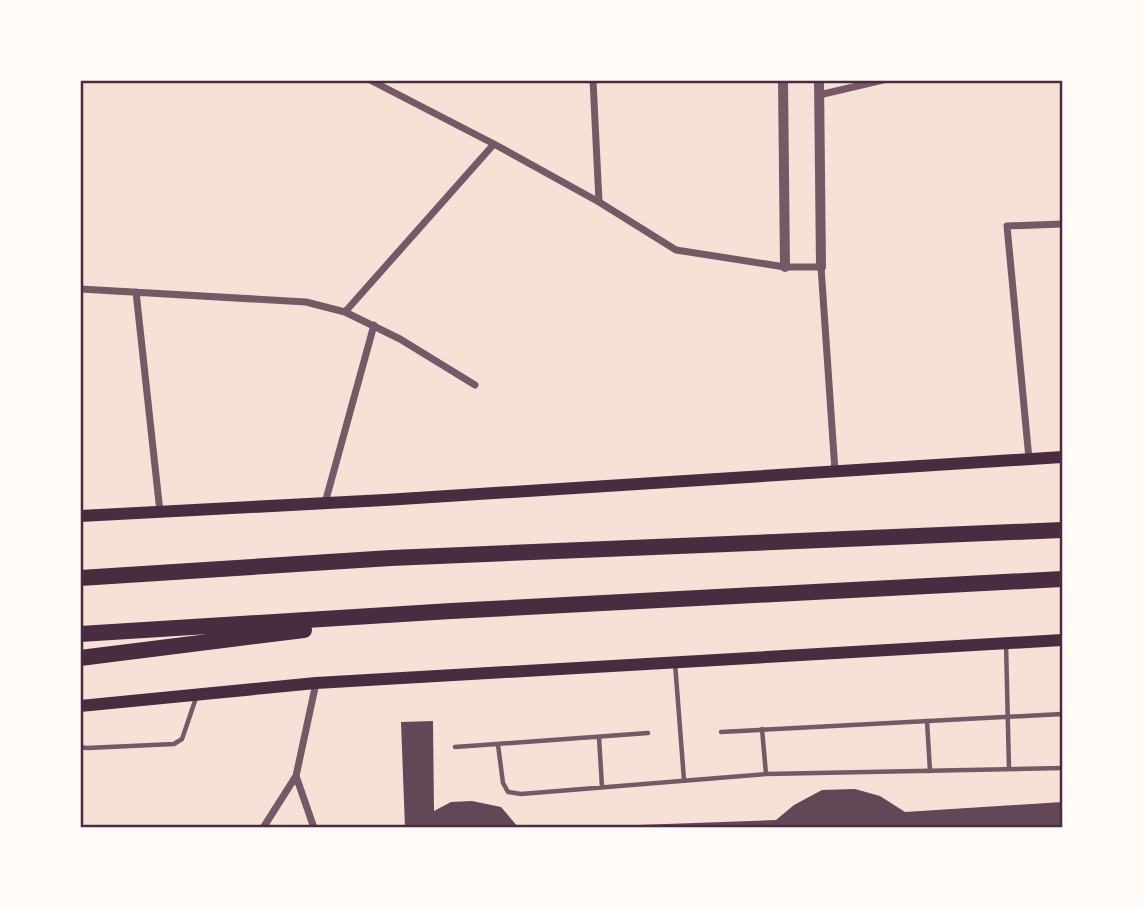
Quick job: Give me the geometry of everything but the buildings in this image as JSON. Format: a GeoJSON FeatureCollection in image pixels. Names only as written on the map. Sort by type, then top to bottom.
{"type":"FeatureCollection","features":[{"type":"Feature","properties":{"kind":"highway"},"geometry":{"type":"LineString","coordinates":[[80,578],[391,558],[1062,530]]}},
{"type":"Feature","properties":{"kind":"highway"},"geometry":{"type":"LineString","coordinates":[[80,634],[451,611],[1062,579]]}},
{"type":"Feature","properties":{"kind":"highway"},"geometry":{"type":"LineString","coordinates":[[80,659],[451,611]]}},
{"type":"Feature","properties":{"kind":"main road"},"geometry":{"type":"LineString","coordinates":[[80,516],[1062,457]]}},
{"type":"Feature","properties":{"kind":"main road"},"geometry":{"type":"LineString","coordinates":[[80,706],[316,683],[1062,640]]}},
{"type":"Feature","properties":{"kind":"street"},"geometry":{"type":"LineString","coordinates":[[370,80],[599,202],[676,250],[785,267],[821,267]]}},
{"type":"Feature","properties":{"kind":"street"},"geometry":{"type":"LineString","coordinates":[[593,80],[599,202]]}},
{"type":"Feature","properties":{"kind":"street"},"geometry":{"type":"LineString","coordinates":[[783,80],[785,267]]}},
{"type":"Feature","properties":{"kind":"street"},"geometry":{"type":"LineString","coordinates":[[819,80],[821,267],[835,471]]}},
{"type":"Feature","properties":{"kind":"street"},"geometry":{"type":"LineString","coordinates":[[819,95],[883,80]]}},
{"type":"Feature","properties":{"kind":"street"},"geometry":{"type":"LineString","coordinates":[[345,312],[494,144]]}},
{"type":"Feature","properties":{"kind":"street"},"geometry":{"type":"LineString","coordinates":[[1030,459],[1007,226],[1062,224]]}},
{"type":"Feature","properties":{"kind":"street"},"geometry":{"type":"LineString","coordinates":[[80,289],[306,302],[345,312],[374,325],[475,385]]}},
{"type":"Feature","properties":{"kind":"street"},"geometry":{"type":"LineString","coordinates":[[136,292],[160,512]]}},
{"type":"Feature","properties":{"kind":"street"},"geometry":{"type":"LineString","coordinates":[[325,503],[374,325]]}},
{"type":"Feature","properties":{"kind":"street"},"geometry":{"type":"LineString","coordinates":[[263,828],[296,776],[316,683]]}},
{"type":"Feature","properties":{"kind":"street"},"geometry":{"type":"LineString","coordinates":[[296,776],[314,828]]}},
{"type":"Feature","properties":{"kind":"lane"},"geometry":{"type":"LineString","coordinates":[[1006,643],[1009,769]]}},
{"type":"Feature","properties":{"kind":"lane"},"geometry":{"type":"LineString","coordinates":[[675,663],[684,780]]}},
{"type":"Feature","properties":{"kind":"lane"},"geometry":{"type":"LineString","coordinates":[[80,747],[174,744],[182,739],[198,695]]}},
{"type":"Feature","properties":{"kind":"lane"},"geometry":{"type":"LineString","coordinates":[[721,732],[1062,714]]}},
{"type":"Feature","properties":{"kind":"lane"},"geometry":{"type":"LineString","coordinates":[[927,721],[930,771]]}},
{"type":"Feature","properties":{"kind":"lane"},"geometry":{"type":"LineString","coordinates":[[762,729],[766,774]]}},
{"type":"Feature","properties":{"kind":"lane"},"geometry":{"type":"LineString","coordinates":[[456,747],[648,733]]}},
{"type":"Feature","properties":{"kind":"lane"},"geometry":{"type":"LineString","coordinates":[[599,737],[601,787]]}},
{"type":"Feature","properties":{"kind":"lane"},"geometry":{"type":"LineString","coordinates":[[498,745],[503,783],[508,792],[522,794],[766,774],[1062,768]]}}]}
